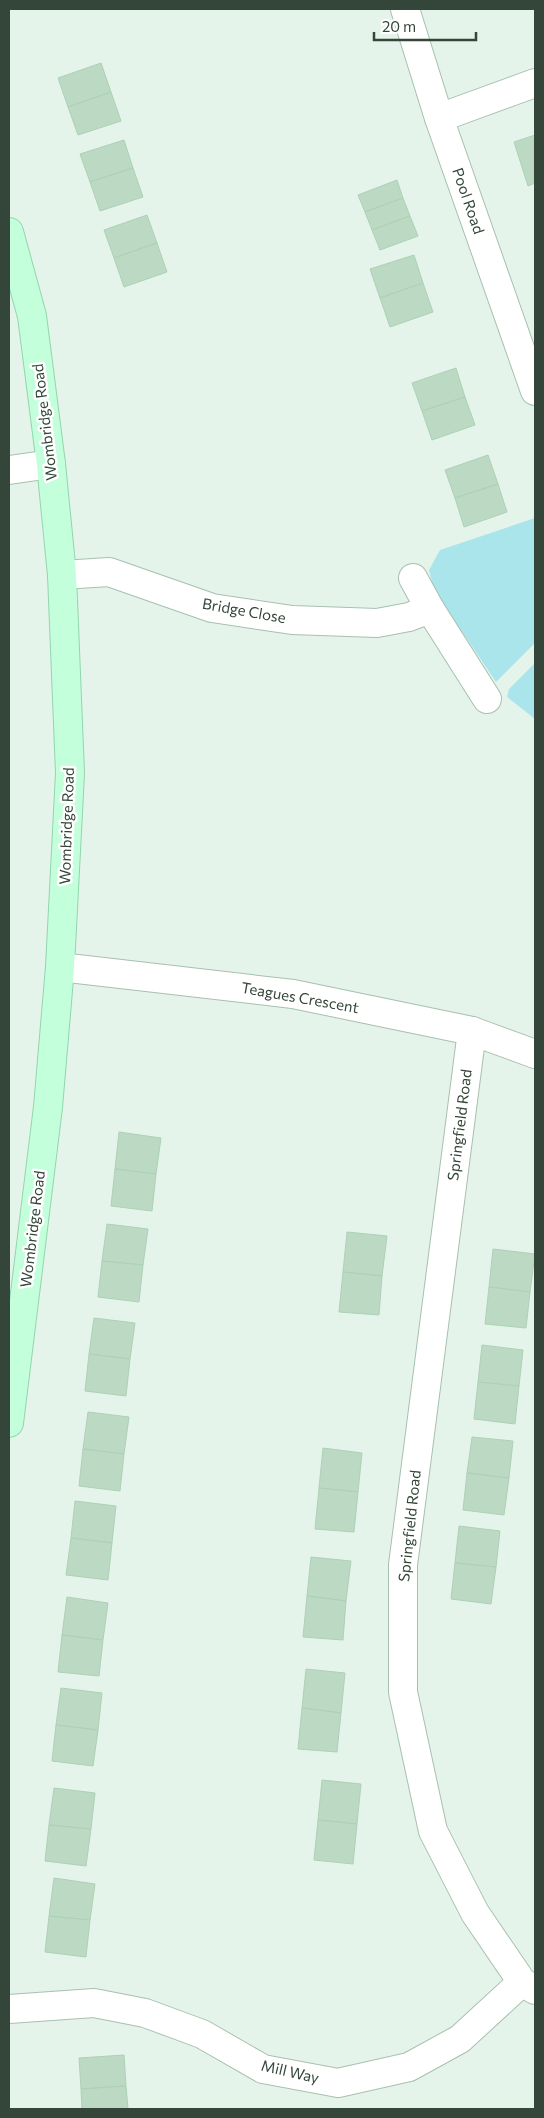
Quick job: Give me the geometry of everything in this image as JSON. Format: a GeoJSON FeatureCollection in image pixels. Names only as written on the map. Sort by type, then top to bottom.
{"type":"FeatureCollection","features":[{"type":"Feature","properties":{"kind":"street","name":"Pool Road"},"geometry":{"type":"LineString","coordinates":[[405,9],[439,118],[535,391]]}},
{"type":"Feature","properties":{"kind":"street"},"geometry":{"type":"LineString","coordinates":[[439,118],[535,82]]}},
{"type":"Feature","properties":{"kind":"street","name":"Wombridge Road"},"geometry":{"type":"LineString","coordinates":[[9,232],[32,316],[51,464],[62,575],[70,773],[60,966],[48,1107],[9,1422]]}},
{"type":"Feature","properties":{"kind":"street"},"geometry":{"type":"LineString","coordinates":[[9,470],[51,464]]}},
{"type":"Feature","properties":{"kind":"street","name":"Bridge Close"},"geometry":{"type":"LineString","coordinates":[[62,575],[109,572],[212,608],[292,620],[377,623],[409,617],[430,610]]}},
{"type":"Feature","properties":{"kind":"street"},"geometry":{"type":"LineString","coordinates":[[413,578],[430,610],[487,698]]}},
{"type":"Feature","properties":{"kind":"street","name":"Teagues Crescent"},"geometry":{"type":"LineString","coordinates":[[60,966],[293,994],[472,1031],[535,1054]]}},
{"type":"Feature","properties":{"kind":"street","name":"Springfield Road"},"geometry":{"type":"LineString","coordinates":[[472,1031],[403,1565],[403,1692],[433,1831],[475,1913],[529,1986]]}},
{"type":"Feature","properties":{"kind":"street","name":"Mill Way"},"geometry":{"type":"LineString","coordinates":[[9,2010],[94,2004],[145,2013],[202,2034],[264,2069],[338,2082],[409,2067],[460,2039],[529,1986]]}},
{"type":"Feature","properties":{"kind":"shaded area"},"geometry":{"type":"Polygon","coordinates":[[[535,518],[535,643],[496,682],[434,590],[429,570],[440,550],[535,518]]]}},
{"type":"Feature","properties":{"kind":"shaded area"},"geometry":{"type":"Polygon","coordinates":[[[535,663],[535,719],[507,697],[509,689],[535,663]]]}},
{"type":"Feature","properties":{"kind":"building"},"geometry":{"type":"Polygon","coordinates":[[[101,63],[111,92],[68,107],[58,78],[101,63]]]}},
{"type":"Feature","properties":{"kind":"building"},"geometry":{"type":"Polygon","coordinates":[[[111,92],[121,121],[78,135],[68,107],[111,92]]]}},
{"type":"Feature","properties":{"kind":"building"},"geometry":{"type":"Polygon","coordinates":[[[535,135],[535,183],[528,186],[514,142],[535,135]]]}},
{"type":"Feature","properties":{"kind":"building"},"geometry":{"type":"Polygon","coordinates":[[[124,140],[133,168],[90,182],[80,154],[124,140]]]}},
{"type":"Feature","properties":{"kind":"building"},"geometry":{"type":"Polygon","coordinates":[[[133,168],[143,197],[100,211],[90,182],[133,168]]]}},
{"type":"Feature","properties":{"kind":"building"},"geometry":{"type":"Polygon","coordinates":[[[397,180],[403,198],[365,212],[358,195],[397,180]]]}},
{"type":"Feature","properties":{"kind":"building"},"geometry":{"type":"Polygon","coordinates":[[[403,198],[410,216],[372,230],[365,212],[403,198]]]}},
{"type":"Feature","properties":{"kind":"building"},"geometry":{"type":"Polygon","coordinates":[[[147,215],[157,243],[114,258],[104,230],[147,215]]]}},
{"type":"Feature","properties":{"kind":"building"},"geometry":{"type":"Polygon","coordinates":[[[410,216],[418,236],[380,250],[372,230],[410,216]]]}},
{"type":"Feature","properties":{"kind":"building"},"geometry":{"type":"Polygon","coordinates":[[[157,243],[167,272],[124,287],[114,258],[157,243]]]}},
{"type":"Feature","properties":{"kind":"building"},"geometry":{"type":"Polygon","coordinates":[[[414,255],[423,283],[380,298],[370,269],[414,255]]]}},
{"type":"Feature","properties":{"kind":"building"},"geometry":{"type":"Polygon","coordinates":[[[423,283],[433,312],[390,327],[380,298],[423,283]]]}},
{"type":"Feature","properties":{"kind":"building"},"geometry":{"type":"Polygon","coordinates":[[[456,368],[465,397],[422,411],[412,383],[456,368]]]}},
{"type":"Feature","properties":{"kind":"building"},"geometry":{"type":"Polygon","coordinates":[[[465,397],[475,425],[432,440],[422,411],[465,397]]]}},
{"type":"Feature","properties":{"kind":"building"},"geometry":{"type":"Polygon","coordinates":[[[488,455],[498,484],[455,498],[445,470],[488,455]]]}},
{"type":"Feature","properties":{"kind":"building"},"geometry":{"type":"Polygon","coordinates":[[[498,484],[507,512],[464,527],[455,498],[498,484]]]}},
{"type":"Feature","properties":{"kind":"building"},"geometry":{"type":"Polygon","coordinates":[[[119,1132],[161,1138],[156,1174],[115,1169],[119,1132]]]}},
{"type":"Feature","properties":{"kind":"building"},"geometry":{"type":"Polygon","coordinates":[[[115,1169],[156,1174],[152,1211],[111,1206],[115,1169]]]}},
{"type":"Feature","properties":{"kind":"building"},"geometry":{"type":"Polygon","coordinates":[[[107,1224],[148,1229],[143,1265],[102,1261],[107,1224]]]}},
{"type":"Feature","properties":{"kind":"building"},"geometry":{"type":"Polygon","coordinates":[[[347,1232],[387,1236],[382,1276],[343,1272],[347,1232]]]}},
{"type":"Feature","properties":{"kind":"building"},"geometry":{"type":"Polygon","coordinates":[[[493,1249],[535,1254],[530,1292],[489,1287],[493,1249]]]}},
{"type":"Feature","properties":{"kind":"building"},"geometry":{"type":"Polygon","coordinates":[[[102,1261],[143,1265],[139,1302],[98,1297],[102,1261]]]}},
{"type":"Feature","properties":{"kind":"building"},"geometry":{"type":"Polygon","coordinates":[[[343,1272],[382,1276],[379,1315],[339,1312],[343,1272]]]}},
{"type":"Feature","properties":{"kind":"building"},"geometry":{"type":"Polygon","coordinates":[[[489,1287],[530,1292],[526,1328],[485,1324],[489,1287]]]}},
{"type":"Feature","properties":{"kind":"building"},"geometry":{"type":"Polygon","coordinates":[[[94,1318],[135,1323],[130,1359],[89,1354],[94,1318]]]}},
{"type":"Feature","properties":{"kind":"building"},"geometry":{"type":"Polygon","coordinates":[[[482,1345],[523,1350],[519,1386],[478,1382],[482,1345]]]}},
{"type":"Feature","properties":{"kind":"building"},"geometry":{"type":"Polygon","coordinates":[[[89,1354],[130,1359],[126,1396],[85,1391],[89,1354]]]}},
{"type":"Feature","properties":{"kind":"building"},"geometry":{"type":"Polygon","coordinates":[[[478,1382],[519,1386],[515,1424],[474,1419],[478,1382]]]}},
{"type":"Feature","properties":{"kind":"building"},"geometry":{"type":"Polygon","coordinates":[[[88,1412],[129,1417],[124,1454],[83,1449],[88,1412]]]}},
{"type":"Feature","properties":{"kind":"building"},"geometry":{"type":"Polygon","coordinates":[[[472,1437],[513,1441],[509,1478],[467,1473],[472,1437]]]}},
{"type":"Feature","properties":{"kind":"building"},"geometry":{"type":"Polygon","coordinates":[[[323,1448],[362,1453],[358,1492],[319,1488],[323,1448]]]}},
{"type":"Feature","properties":{"kind":"building"},"geometry":{"type":"Polygon","coordinates":[[[83,1449],[124,1454],[120,1491],[79,1486],[83,1449]]]}},
{"type":"Feature","properties":{"kind":"building"},"geometry":{"type":"Polygon","coordinates":[[[467,1473],[509,1478],[504,1515],[463,1510],[467,1473]]]}},
{"type":"Feature","properties":{"kind":"building"},"geometry":{"type":"Polygon","coordinates":[[[319,1488],[358,1492],[354,1532],[315,1529],[319,1488]]]}},
{"type":"Feature","properties":{"kind":"building"},"geometry":{"type":"Polygon","coordinates":[[[75,1501],[116,1506],[112,1543],[71,1538],[75,1501]]]}},
{"type":"Feature","properties":{"kind":"building"},"geometry":{"type":"Polygon","coordinates":[[[459,1526],[500,1531],[496,1567],[455,1563],[459,1526]]]}},
{"type":"Feature","properties":{"kind":"building"},"geometry":{"type":"Polygon","coordinates":[[[71,1538],[112,1543],[108,1580],[66,1575],[71,1538]]]}},
{"type":"Feature","properties":{"kind":"building"},"geometry":{"type":"Polygon","coordinates":[[[311,1557],[351,1561],[346,1601],[307,1596],[311,1557]]]}},
{"type":"Feature","properties":{"kind":"building"},"geometry":{"type":"Polygon","coordinates":[[[455,1563],[496,1567],[491,1604],[451,1599],[455,1563]]]}},
{"type":"Feature","properties":{"kind":"building"},"geometry":{"type":"Polygon","coordinates":[[[307,1596],[346,1601],[343,1640],[303,1637],[307,1596]]]}},
{"type":"Feature","properties":{"kind":"building"},"geometry":{"type":"Polygon","coordinates":[[[67,1597],[108,1603],[103,1640],[62,1635],[67,1597]]]}},
{"type":"Feature","properties":{"kind":"building"},"geometry":{"type":"Polygon","coordinates":[[[62,1635],[103,1640],[99,1676],[58,1672],[62,1635]]]}},
{"type":"Feature","properties":{"kind":"building"},"geometry":{"type":"Polygon","coordinates":[[[306,1669],[345,1673],[341,1713],[302,1708],[306,1669]]]}},
{"type":"Feature","properties":{"kind":"building"},"geometry":{"type":"Polygon","coordinates":[[[61,1688],[102,1693],[98,1730],[56,1725],[61,1688]]]}},
{"type":"Feature","properties":{"kind":"building"},"geometry":{"type":"Polygon","coordinates":[[[302,1708],[341,1713],[337,1752],[298,1749],[302,1708]]]}},
{"type":"Feature","properties":{"kind":"building"},"geometry":{"type":"Polygon","coordinates":[[[56,1725],[98,1730],[93,1766],[52,1761],[56,1725]]]}},
{"type":"Feature","properties":{"kind":"building"},"geometry":{"type":"Polygon","coordinates":[[[322,1780],[361,1784],[357,1824],[318,1820],[322,1780]]]}},
{"type":"Feature","properties":{"kind":"building"},"geometry":{"type":"Polygon","coordinates":[[[54,1788],[95,1793],[91,1829],[49,1825],[54,1788]]]}},
{"type":"Feature","properties":{"kind":"building"},"geometry":{"type":"Polygon","coordinates":[[[318,1820],[357,1824],[353,1864],[314,1860],[318,1820]]]}},
{"type":"Feature","properties":{"kind":"building"},"geometry":{"type":"Polygon","coordinates":[[[49,1825],[91,1829],[86,1866],[45,1861],[49,1825]]]}},
{"type":"Feature","properties":{"kind":"building"},"geometry":{"type":"Polygon","coordinates":[[[54,1878],[95,1884],[90,1920],[49,1916],[54,1878]]]}},
{"type":"Feature","properties":{"kind":"building"},"geometry":{"type":"Polygon","coordinates":[[[49,1916],[90,1920],[86,1957],[45,1952],[49,1916]]]}},
{"type":"Feature","properties":{"kind":"building"},"geometry":{"type":"Polygon","coordinates":[[[124,2055],[126,2086],[81,2089],[79,2058],[124,2055]]]}},
{"type":"Feature","properties":{"kind":"building"},"geometry":{"type":"Polygon","coordinates":[[[126,2086],[128,2109],[82,2109],[81,2089],[126,2086]]]}}]}
